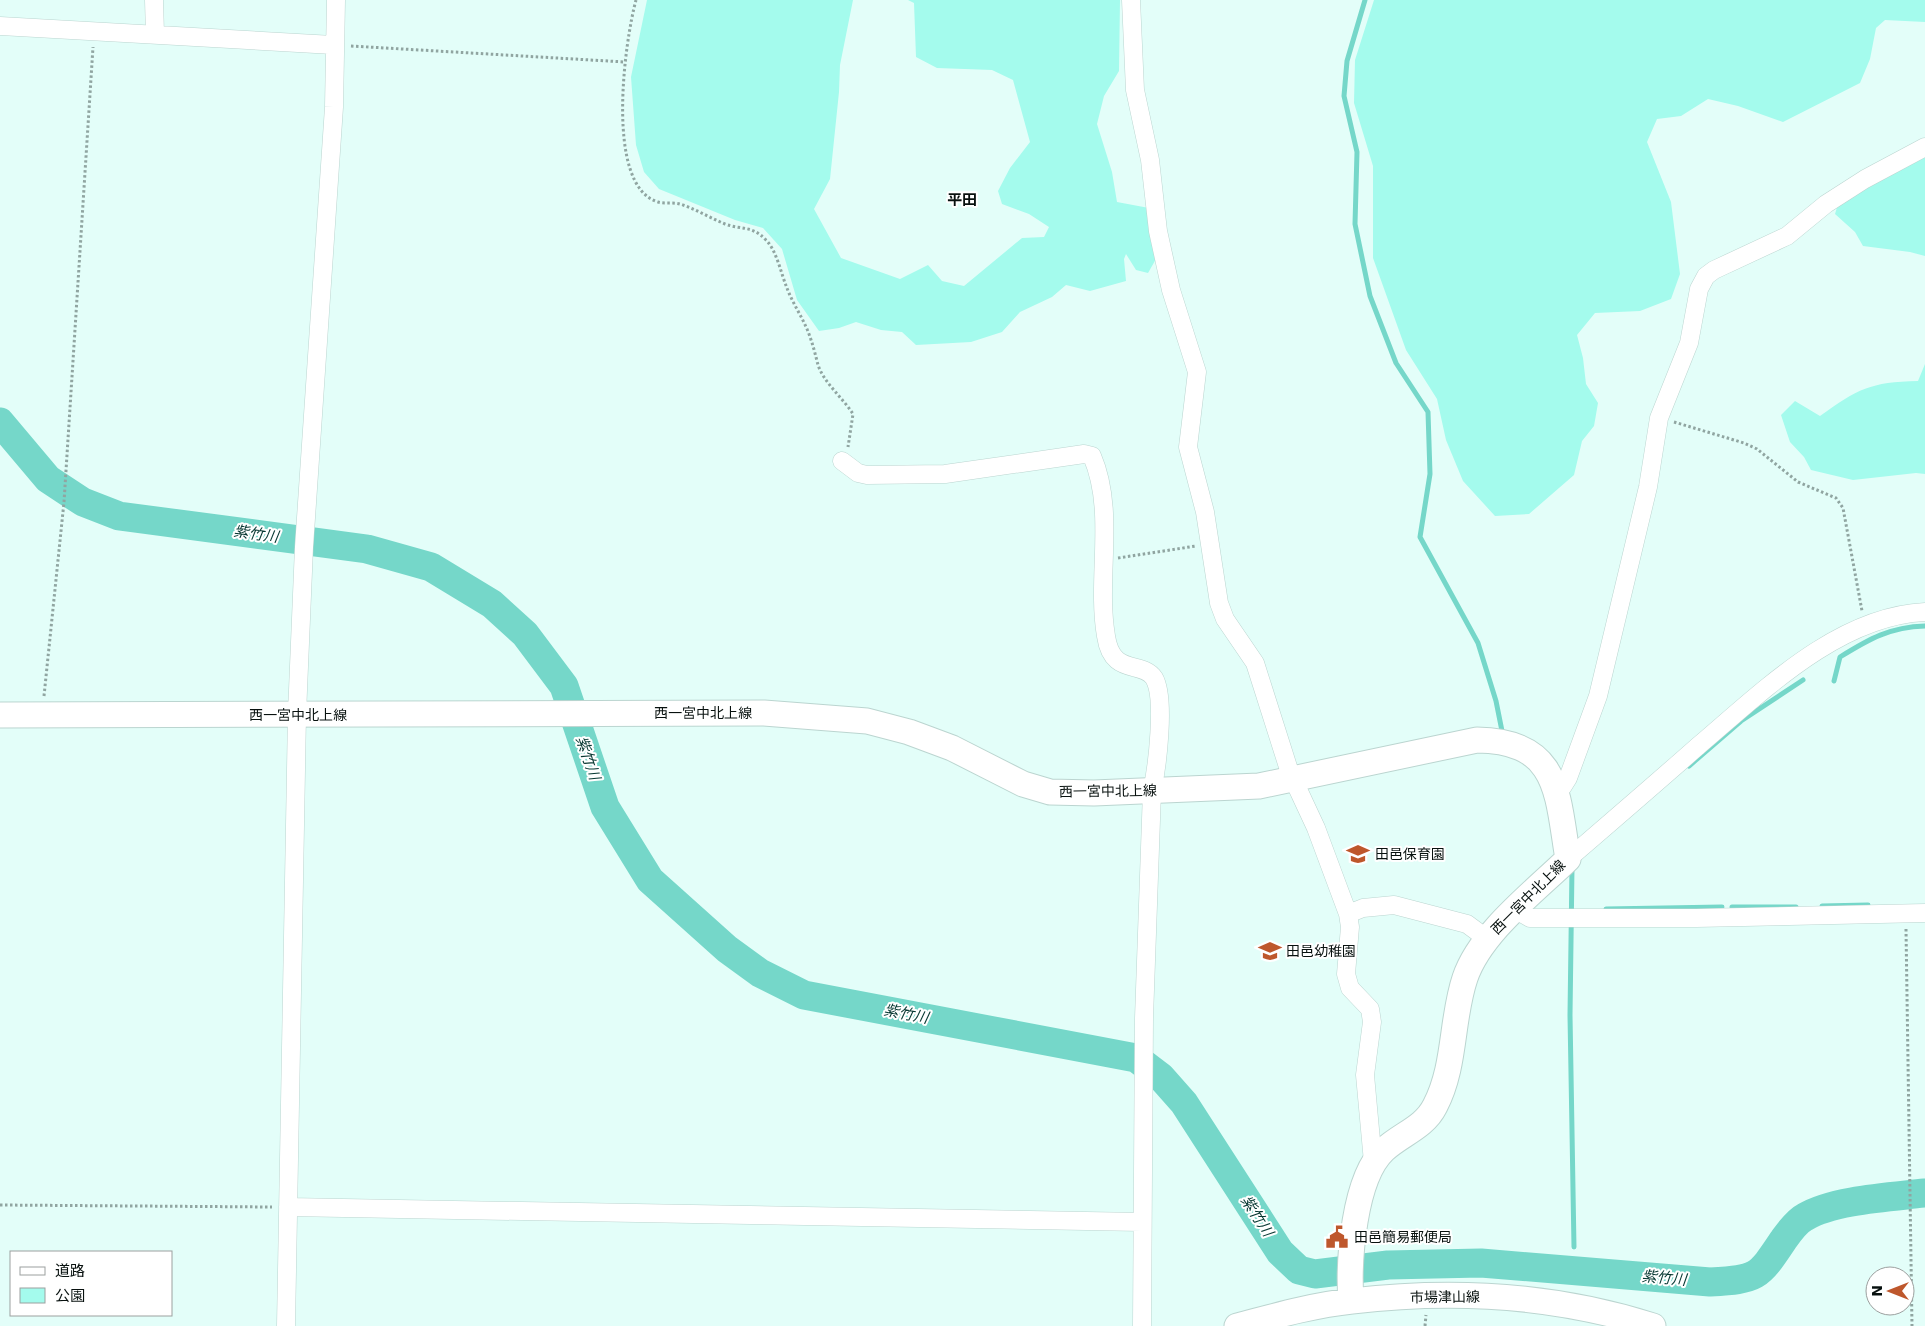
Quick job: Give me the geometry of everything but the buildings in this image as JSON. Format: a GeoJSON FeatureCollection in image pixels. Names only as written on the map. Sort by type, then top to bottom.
{"type":"FeatureCollection","features":[{"type":"Feature","properties":{"kind":"main road","name":"西一宮中北上線"},"geometry":{"type":"LineString","coordinates":[[0,716],[764,713],[867,721],[909,732],[952,748],[1022,784],[1050,792],[1094,794],[1259,786],[1477,740],[1512,744],[1528,752],[1543,764],[1557,791],[1568,859],[1486,938],[1473,959],[1465,979],[1446,1080],[1435,1108],[1420,1126],[1386,1149],[1373,1162],[1363,1184],[1351,1250],[1350,1290]]}},
{"type":"Feature","properties":{"kind":"main road","name":"市場津山線"},"geometry":{"type":"LineString","coordinates":[[1237,1326],[1350,1290],[1542,1300],[1592,1309],[1653,1326]]}},
{"type":"Feature","properties":{"kind":"street"},"geometry":{"type":"LineString","coordinates":[[154,0],[155,34]]}},
{"type":"Feature","properties":{"kind":"street"},"geometry":{"type":"LineString","coordinates":[[286,1326],[297,714],[304,547],[334,107],[336,0]]}},
{"type":"Feature","properties":{"kind":"street"},"geometry":{"type":"LineString","coordinates":[[1131,0],[1135,90],[1150,160],[1158,231],[1171,290],[1197,372],[1188,447],[1205,512],[1219,603],[1225,618],[1255,663],[1293,779],[1323,845],[1348,914],[1350,927],[1346,974],[1350,988],[1370,1009],[1372,1022],[1366,1075],[1373,1162]]}},
{"type":"Feature","properties":{"kind":"street"},"geometry":{"type":"LineString","coordinates":[[0,26],[334,45]]}},
{"type":"Feature","properties":{"kind":"street"},"geometry":{"type":"LineString","coordinates":[[1557,791],[1568,778],[1598,696],[1648,486],[1660,418],[1689,343],[1700,290],[1706,276],[1714,270],[1786,236],[1826,204],[1865,179],[1925,147]]}},
{"type":"Feature","properties":{"kind":"street"},"geometry":{"type":"LineString","coordinates":[[842,461],[858,473],[867,475],[915,476],[945,474],[1084,454],[1092,456],[1102,491],[1102,560],[1106,637],[1111,653],[1120,663],[1148,673],[1153,677],[1158,690],[1159,730],[1156,773],[1152,791],[1144,1054],[1142,1326]]}},
{"type":"Feature","properties":{"kind":"street"},"geometry":{"type":"LineString","coordinates":[[1568,859],[1771,684],[1832,641],[1865,624],[1925,612]]}},
{"type":"Feature","properties":{"kind":"street"},"geometry":{"type":"LineString","coordinates":[[1348,914],[1379,905],[1394,905],[1467,924],[1486,938]]}},
{"type":"Feature","properties":{"kind":"street"},"geometry":{"type":"LineString","coordinates":[[1516,910],[1530,918],[1696,918],[1925,913]]}},
{"type":"Feature","properties":{"kind":"street"},"geometry":{"type":"LineString","coordinates":[[288,1207],[1142,1222]]}},
{"type":"Feature","properties":{"kind":"path"},"geometry":{"type":"LineString","coordinates":[[636,0],[625,62],[622,102],[629,167],[638,186],[650,198],[659,202],[678,203],[732,226],[747,228],[759,233],[768,242],[787,290],[807,328],[822,373],[853,414],[847,452],[842,461]]}},
{"type":"Feature","properties":{"kind":"path"},"geometry":{"type":"LineString","coordinates":[[42,715],[66,476],[94,31]]}},
{"type":"Feature","properties":{"kind":"path"},"geometry":{"type":"LineString","coordinates":[[334,45],[625,62]]}},
{"type":"Feature","properties":{"kind":"path"},"geometry":{"type":"LineString","coordinates":[[1660,418],[1744,443],[1757,449],[1798,482],[1836,498],[1843,508],[1865,624]]}},
{"type":"Feature","properties":{"kind":"path"},"geometry":{"type":"LineString","coordinates":[[1102,560],[1210,544]]}},
{"type":"Feature","properties":{"kind":"path"},"geometry":{"type":"LineString","coordinates":[[1906,913],[1912,1326]]}},
{"type":"Feature","properties":{"kind":"path"},"geometry":{"type":"LineString","coordinates":[[0,1204],[288,1207]]}},
{"type":"Feature","properties":{"kind":"green space"},"geometry":{"type":"Polygon","coordinates":[[[647,0],[853,0],[840,65],[830,179],[814,209],[841,258],[900,279],[928,265],[942,281],[964,286],[1022,238],[1044,237],[1049,227],[1029,214],[1002,204],[998,191],[1010,168],[1030,142],[1013,80],[992,70],[937,68],[916,57],[914,3],[908,0],[1120,0],[1119,71],[1104,96],[1097,124],[1112,172],[1117,202],[1149,208],[1156,259],[1148,273],[1136,270],[1126,254],[1124,259],[1126,281],[1090,291],[1066,285],[1052,297],[1020,312],[1002,332],[971,342],[916,345],[902,332],[881,330],[856,322],[839,328],[819,331],[797,300],[782,249],[763,228],[735,220],[659,189],[644,172],[636,145],[631,77],[647,0]]]}},
{"type":"Feature","properties":{"kind":"green space"},"geometry":{"type":"Polygon","coordinates":[[[1374,0],[1925,0],[1925,22],[1885,20],[1876,28],[1870,59],[1860,83],[1783,122],[1738,106],[1708,99],[1681,116],[1657,119],[1647,142],[1671,202],[1680,274],[1671,299],[1640,311],[1595,313],[1577,335],[1583,358],[1586,384],[1598,403],[1594,426],[1582,441],[1574,475],[1529,514],[1495,516],[1463,481],[1446,440],[1437,399],[1406,350],[1373,258],[1373,166],[1354,103],[1355,60],[1374,0]]]}},
{"type":"Feature","properties":{"kind":"green space"},"geometry":{"type":"Polygon","coordinates":[[[1925,156],[1925,256],[1910,252],[1863,246],[1855,232],[1835,214],[1839,201],[1925,156]]]}},
{"type":"Feature","properties":{"kind":"green space"},"geometry":{"type":"Polygon","coordinates":[[[1925,364],[1925,474],[1916,473],[1853,480],[1811,470],[1804,457],[1790,442],[1781,415],[1795,401],[1820,416],[1855,393],[1876,385],[1918,381],[1925,364]]]}},
{"type":"Feature","properties":{"kind":"waterway"},"geometry":{"type":"LineString","coordinates":[[1365,0],[1347,61],[1344,96],[1357,152],[1355,224],[1370,296],[1396,363],[1428,412],[1430,474],[1420,537],[1478,643],[1496,701],[1502,731]]}},
{"type":"Feature","properties":{"kind":"waterway","name":"紫竹川"},"geometry":{"type":"LineString","coordinates":[[0,422],[48,479],[83,502],[119,516],[367,549],[431,567],[492,604],[525,634],[564,686],[605,807],[650,880],[727,949],[760,973],[804,995],[1136,1058],[1161,1077],[1184,1103],[1280,1252],[1299,1270],[1315,1274],[1388,1265],[1481,1263],[1710,1282],[1738,1280],[1755,1274],[1762,1269],[1796,1224],[1817,1211],[1863,1200],[1925,1193]]}},
{"type":"Feature","properties":{"kind":"waterway"},"geometry":{"type":"LineString","coordinates":[[1834,681],[1840,657],[1880,635],[1901,629],[1925,626]]}},
{"type":"Feature","properties":{"kind":"waterway"},"geometry":{"type":"LineString","coordinates":[[1689,766],[1741,721],[1803,680]]}},
{"type":"Feature","properties":{"kind":"waterway"},"geometry":{"type":"LineString","coordinates":[[1572,867],[1570,1015],[1574,1247]]}},
{"type":"Feature","properties":{"kind":"waterway"},"geometry":{"type":"LineString","coordinates":[[1822,906],[1868,905]]}},
{"type":"Feature","properties":{"kind":"waterway"},"geometry":{"type":"LineString","coordinates":[[1606,909],[1722,907]]}},
{"type":"Feature","properties":{"kind":"waterway"},"geometry":{"type":"LineString","coordinates":[[1732,907],[1796,907]]}},
{"type":"Feature","properties":{"kind":"place","name":"田邑保育園"},"geometry":{"type":"Point","coordinates":[1358,854]}},
{"type":"Feature","properties":{"kind":"place","name":"田邑幼稚園"},"geometry":{"type":"Point","coordinates":[1270,951]}},
{"type":"Feature","properties":{"kind":"place","name":"田邑簡易郵便局"},"geometry":{"type":"Point","coordinates":[1337,1237]}},
{"type":"Feature","properties":{"kind":"district","name":"平田"},"geometry":{"type":"Point","coordinates":[962,200]}}]}
